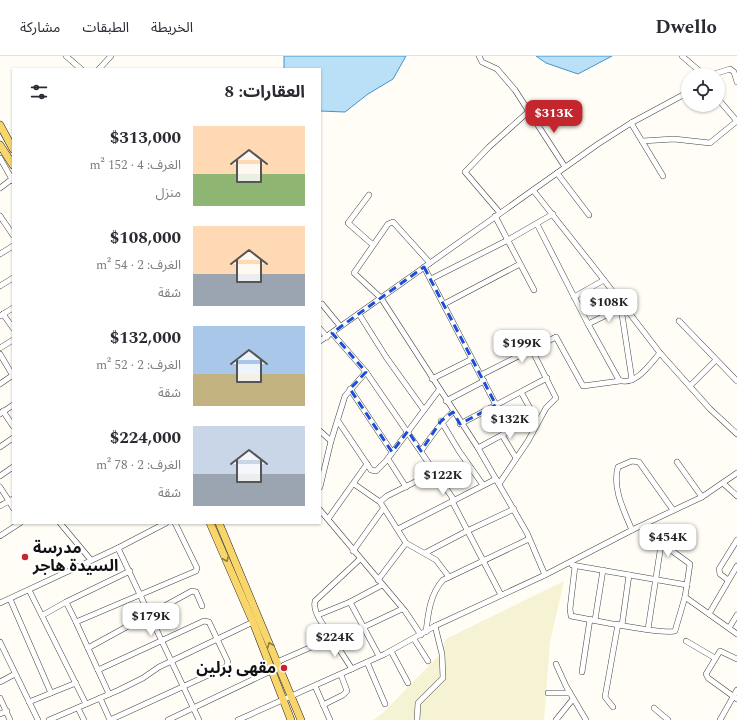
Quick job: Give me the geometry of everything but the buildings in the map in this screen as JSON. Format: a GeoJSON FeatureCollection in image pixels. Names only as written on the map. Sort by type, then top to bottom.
{"type":"FeatureCollection","features":[{"type":"Feature","properties":{"kind":"main road"},"geometry":{"type":"LineString","coordinates":[[0,125],[12,147]]}},
{"type":"Feature","properties":{"kind":"main road"},"geometry":{"type":"LineString","coordinates":[[0,145],[12,163]]}},
{"type":"Feature","properties":{"kind":"main road"},"geometry":{"type":"LineString","coordinates":[[210,524],[273,670],[291,720]]}},
{"type":"Feature","properties":{"kind":"main road"},"geometry":{"type":"LineString","coordinates":[[219,524],[301,720]]}},
{"type":"Feature","properties":{"kind":"street"},"geometry":{"type":"LineString","coordinates":[[66,56],[80,68]]}},
{"type":"Feature","properties":{"kind":"street"},"geometry":{"type":"LineString","coordinates":[[100,68],[111,56]]}},
{"type":"Feature","properties":{"kind":"street"},"geometry":{"type":"LineString","coordinates":[[480,56],[482,62],[497,69],[515,90],[565,167]]}},
{"type":"Feature","properties":{"kind":"street"},"geometry":{"type":"LineString","coordinates":[[682,56],[696,68]]}},
{"type":"Feature","properties":{"kind":"street"},"geometry":{"type":"LineString","coordinates":[[725,71],[730,69],[734,72],[737,82]]}},
{"type":"Feature","properties":{"kind":"street"},"geometry":{"type":"LineString","coordinates":[[321,340],[556,173],[631,123],[681,96]]}},
{"type":"Feature","properties":{"kind":"street"},"geometry":{"type":"LineString","coordinates":[[642,141],[674,139],[710,143],[737,121],[725,107]]}},
{"type":"Feature","properties":{"kind":"street"},"geometry":{"type":"LineString","coordinates":[[528,112],[489,147],[465,172],[498,214],[508,240],[534,290]]}},
{"type":"Feature","properties":{"kind":"street"},"geometry":{"type":"LineString","coordinates":[[631,123],[663,176]]}},
{"type":"Feature","properties":{"kind":"street"},"geometry":{"type":"LineString","coordinates":[[0,158],[12,180],[0,188]]}},
{"type":"Feature","properties":{"kind":"street"},"geometry":{"type":"LineString","coordinates":[[556,173],[589,215]]}},
{"type":"Feature","properties":{"kind":"street"},"geometry":{"type":"LineString","coordinates":[[533,190],[660,353],[737,434]]}},
{"type":"Feature","properties":{"kind":"street"},"geometry":{"type":"LineString","coordinates":[[369,195],[348,224],[373,245]]}},
{"type":"Feature","properties":{"kind":"street"},"geometry":{"type":"LineString","coordinates":[[431,279],[508,240],[553,214]]}},
{"type":"Feature","properties":{"kind":"street"},"geometry":{"type":"LineString","coordinates":[[0,216],[2,222],[12,235]]}},
{"type":"Feature","properties":{"kind":"street"},"geometry":{"type":"LineString","coordinates":[[430,263],[392,222],[388,224],[354,273],[381,298],[460,424],[478,448],[530,539],[545,575]]}},
{"type":"Feature","properties":{"kind":"street"},"geometry":{"type":"LineString","coordinates":[[537,224],[588,324],[620,381]]}},
{"type":"Feature","properties":{"kind":"street"},"geometry":{"type":"LineString","coordinates":[[0,254],[12,247]]}},
{"type":"Feature","properties":{"kind":"street"},"geometry":{"type":"LineString","coordinates":[[444,304],[520,264]]}},
{"type":"Feature","properties":{"kind":"street"},"geometry":{"type":"LineString","coordinates":[[424,267],[496,405]]}},
{"type":"Feature","properties":{"kind":"street"},"geometry":{"type":"LineString","coordinates":[[0,286],[12,279]]}},
{"type":"Feature","properties":{"kind":"street"},"geometry":{"type":"LineString","coordinates":[[574,297],[604,280]]}},
{"type":"Feature","properties":{"kind":"street"},"geometry":{"type":"LineString","coordinates":[[322,304],[340,326]]}},
{"type":"Feature","properties":{"kind":"street"},"geometry":{"type":"LineString","coordinates":[[588,324],[623,307]]}},
{"type":"Feature","properties":{"kind":"street"},"geometry":{"type":"LineString","coordinates":[[623,307],[632,380]]}},
{"type":"Feature","properties":{"kind":"street"},"geometry":{"type":"LineString","coordinates":[[12,309],[2,315],[12,327]]}},
{"type":"Feature","properties":{"kind":"street"},"geometry":{"type":"LineString","coordinates":[[359,314],[386,357],[424,410]]}},
{"type":"Feature","properties":{"kind":"street"},"geometry":{"type":"LineString","coordinates":[[679,321],[715,360],[737,381]]}},
{"type":"Feature","properties":{"kind":"street"},"geometry":{"type":"LineString","coordinates":[[321,330],[326,337]]}},
{"type":"Feature","properties":{"kind":"street"},"geometry":{"type":"LineString","coordinates":[[332,333],[366,372],[435,472],[453,500],[467,531],[484,560],[501,595]]}},
{"type":"Feature","properties":{"kind":"street"},"geometry":{"type":"LineString","coordinates":[[481,375],[557,337],[583,386],[632,380],[660,353]]}},
{"type":"Feature","properties":{"kind":"street"},"geometry":{"type":"LineString","coordinates":[[0,348],[12,341]]}},
{"type":"Feature","properties":{"kind":"street"},"geometry":{"type":"LineString","coordinates":[[499,484],[546,408],[556,397],[532,350]]}},
{"type":"Feature","properties":{"kind":"street"},"geometry":{"type":"LineString","coordinates":[[0,354],[12,373]]}},
{"type":"Feature","properties":{"kind":"street"},"geometry":{"type":"LineString","coordinates":[[432,379],[472,359]]}},
{"type":"Feature","properties":{"kind":"street"},"geometry":{"type":"LineString","coordinates":[[690,386],[715,360]]}},
{"type":"Feature","properties":{"kind":"street"},"geometry":{"type":"LineString","coordinates":[[321,483],[331,441],[345,396],[366,372]]}},
{"type":"Feature","properties":{"kind":"street"},"geometry":{"type":"LineString","coordinates":[[0,384],[12,376]]}},
{"type":"Feature","properties":{"kind":"street"},"geometry":{"type":"LineString","coordinates":[[460,424],[547,378]]}},
{"type":"Feature","properties":{"kind":"street"},"geometry":{"type":"LineString","coordinates":[[446,401],[484,381]]}},
{"type":"Feature","properties":{"kind":"street"},"geometry":{"type":"LineString","coordinates":[[350,389],[392,452]]}},
{"type":"Feature","properties":{"kind":"street"},"geometry":{"type":"LineString","coordinates":[[338,421],[371,470],[376,471],[388,459],[439,390]]}},
{"type":"Feature","properties":{"kind":"street"},"geometry":{"type":"LineString","coordinates":[[521,392],[538,423]]}},
{"type":"Feature","properties":{"kind":"street"},"geometry":{"type":"LineString","coordinates":[[12,406],[2,413],[12,425]]}},
{"type":"Feature","properties":{"kind":"street"},"geometry":{"type":"LineString","coordinates":[[421,451],[437,430],[441,421],[453,412]]}},
{"type":"Feature","properties":{"kind":"street"},"geometry":{"type":"LineString","coordinates":[[478,448],[535,417]]}},
{"type":"Feature","properties":{"kind":"street"},"geometry":{"type":"LineString","coordinates":[[441,421],[459,451],[483,485]]}},
{"type":"Feature","properties":{"kind":"street"},"geometry":{"type":"LineString","coordinates":[[321,432],[331,441]]}},
{"type":"Feature","properties":{"kind":"street"},"geometry":{"type":"LineString","coordinates":[[502,435],[516,458]]}},
{"type":"Feature","properties":{"kind":"street"},"geometry":{"type":"LineString","coordinates":[[0,447],[12,439]]}},
{"type":"Feature","properties":{"kind":"street"},"geometry":{"type":"LineString","coordinates":[[388,459],[406,487]]}},
{"type":"Feature","properties":{"kind":"street"},"geometry":{"type":"LineString","coordinates":[[632,530],[620,502],[617,479],[618,468],[632,461],[638,462],[673,510]]}},
{"type":"Feature","properties":{"kind":"street"},"geometry":{"type":"LineString","coordinates":[[677,462],[702,497]]}},
{"type":"Feature","properties":{"kind":"street"},"geometry":{"type":"LineString","coordinates":[[328,519],[367,464]]}},
{"type":"Feature","properties":{"kind":"street"},"geometry":{"type":"LineString","coordinates":[[0,476],[12,468]]}},
{"type":"Feature","properties":{"kind":"street"},"geometry":{"type":"LineString","coordinates":[[380,502],[387,496],[435,472]]}},
{"type":"Feature","properties":{"kind":"street"},"geometry":{"type":"LineString","coordinates":[[238,720],[391,651],[435,626],[545,575],[632,530],[702,497],[724,484],[737,473]]}},
{"type":"Feature","properties":{"kind":"street"},"geometry":{"type":"LineString","coordinates":[[398,529],[496,479]]}},
{"type":"Feature","properties":{"kind":"street"},"geometry":{"type":"LineString","coordinates":[[354,484],[380,502],[406,544],[436,560],[449,577]]}},
{"type":"Feature","properties":{"kind":"street"},"geometry":{"type":"LineString","coordinates":[[724,484],[737,496]]}},
{"type":"Feature","properties":{"kind":"street"},"geometry":{"type":"LineString","coordinates":[[0,487],[11,500],[0,506]]}},
{"type":"Feature","properties":{"kind":"street"},"geometry":{"type":"LineString","coordinates":[[353,551],[383,509]]}},
{"type":"Feature","properties":{"kind":"street"},"geometry":{"type":"LineString","coordinates":[[425,553],[514,509]]}},
{"type":"Feature","properties":{"kind":"street"},"geometry":{"type":"LineString","coordinates":[[321,511],[423,633]]}},
{"type":"Feature","properties":{"kind":"street"},"geometry":{"type":"LineString","coordinates":[[0,536],[18,524]]}},
{"type":"Feature","properties":{"kind":"street"},"geometry":{"type":"LineString","coordinates":[[61,524],[91,560]]}},
{"type":"Feature","properties":{"kind":"street"},"geometry":{"type":"LineString","coordinates":[[0,603],[118,548],[164,524]]}},
{"type":"Feature","properties":{"kind":"street"},"geometry":{"type":"LineString","coordinates":[[76,622],[197,570],[175,524]]}},
{"type":"Feature","properties":{"kind":"street"},"geometry":{"type":"LineString","coordinates":[[423,633],[434,592],[439,584],[449,577],[530,539]]}},
{"type":"Feature","properties":{"kind":"street"},"geometry":{"type":"LineString","coordinates":[[728,580],[720,574],[719,569],[737,541]]}},
{"type":"Feature","properties":{"kind":"street"},"geometry":{"type":"LineString","coordinates":[[318,614],[350,602],[380,582],[406,544]]}},
{"type":"Feature","properties":{"kind":"street"},"geometry":{"type":"LineString","coordinates":[[574,566],[570,614],[572,616],[648,629],[670,632],[675,631],[685,598],[690,564],[663,544],[660,547],[648,629]]}},
{"type":"Feature","properties":{"kind":"street"},"geometry":{"type":"LineString","coordinates":[[118,548],[130,571],[192,708],[199,720]]}},
{"type":"Feature","properties":{"kind":"street"},"geometry":{"type":"LineString","coordinates":[[352,669],[332,638],[314,605],[318,597],[360,559]]}},
{"type":"Feature","properties":{"kind":"street"},"geometry":{"type":"LineString","coordinates":[[567,563],[574,566],[688,584]]}},
{"type":"Feature","properties":{"kind":"street"},"geometry":{"type":"LineString","coordinates":[[709,614],[737,566]]}},
{"type":"Feature","properties":{"kind":"street"},"geometry":{"type":"LineString","coordinates":[[582,672],[603,570]]}},
{"type":"Feature","properties":{"kind":"street"},"geometry":{"type":"LineString","coordinates":[[43,615],[66,602],[130,571]]}},
{"type":"Feature","properties":{"kind":"street"},"geometry":{"type":"LineString","coordinates":[[612,707],[605,697],[629,575]]}},
{"type":"Feature","properties":{"kind":"street"},"geometry":{"type":"LineString","coordinates":[[29,590],[43,615],[86,704]]}},
{"type":"Feature","properties":{"kind":"street"},"geometry":{"type":"LineString","coordinates":[[88,648],[192,591],[196,592],[202,606]]}},
{"type":"Feature","properties":{"kind":"street"},"geometry":{"type":"LineString","coordinates":[[685,598],[737,634]]}},
{"type":"Feature","properties":{"kind":"street"},"geometry":{"type":"LineString","coordinates":[[10,599],[52,693]]}},
{"type":"Feature","properties":{"kind":"street"},"geometry":{"type":"LineString","coordinates":[[66,602],[109,694]]}},
{"type":"Feature","properties":{"kind":"street"},"geometry":{"type":"LineString","coordinates":[[350,602],[379,656]]}},
{"type":"Feature","properties":{"kind":"street"},"geometry":{"type":"LineString","coordinates":[[364,627],[402,609]]}},
{"type":"Feature","properties":{"kind":"street"},"geometry":{"type":"LineString","coordinates":[[729,628],[737,615]]}},
{"type":"Feature","properties":{"kind":"street"},"geometry":{"type":"LineString","coordinates":[[98,670],[204,620],[209,622],[228,665],[110,720],[100,698]]}},
{"type":"Feature","properties":{"kind":"street"},"geometry":{"type":"LineString","coordinates":[[49,720],[135,682],[171,661],[253,622]]}},
{"type":"Feature","properties":{"kind":"street"},"geometry":{"type":"LineString","coordinates":[[417,720],[418,703],[443,678],[442,654],[435,626]]}},
{"type":"Feature","properties":{"kind":"street"},"geometry":{"type":"LineString","coordinates":[[277,662],[332,638]]}},
{"type":"Feature","properties":{"kind":"street"},"geometry":{"type":"LineString","coordinates":[[414,638],[428,662]]}},
{"type":"Feature","properties":{"kind":"street"},"geometry":{"type":"LineString","coordinates":[[686,641],[715,658]]}},
{"type":"Feature","properties":{"kind":"street"},"geometry":{"type":"LineString","coordinates":[[0,642],[38,720]]}},
{"type":"Feature","properties":{"kind":"street"},"geometry":{"type":"LineString","coordinates":[[391,651],[408,683]]}},
{"type":"Feature","properties":{"kind":"street"},"geometry":{"type":"LineString","coordinates":[[735,697],[706,677],[707,671],[721,651],[737,659]]}},
{"type":"Feature","properties":{"kind":"street"},"geometry":{"type":"LineString","coordinates":[[367,662],[385,704]]}},
{"type":"Feature","properties":{"kind":"street"},"geometry":{"type":"LineString","coordinates":[[556,664],[573,699],[586,720]]}},
{"type":"Feature","properties":{"kind":"street"},"geometry":{"type":"LineString","coordinates":[[168,720],[273,670]]}},
{"type":"Feature","properties":{"kind":"street"},"geometry":{"type":"LineString","coordinates":[[0,682],[15,674]]}},
{"type":"Feature","properties":{"kind":"street"},"geometry":{"type":"LineString","coordinates":[[323,705],[347,691],[341,674]]}},
{"type":"Feature","properties":{"kind":"street"},"geometry":{"type":"LineString","coordinates":[[29,702],[76,683]]}},
{"type":"Feature","properties":{"kind":"street"},"geometry":{"type":"LineString","coordinates":[[315,686],[330,720]]}},
{"type":"Feature","properties":{"kind":"street"},"geometry":{"type":"LineString","coordinates":[[720,720],[735,697],[737,690]]}},
{"type":"Feature","properties":{"kind":"street"},"geometry":{"type":"LineString","coordinates":[[548,693],[570,693]]}},
{"type":"Feature","properties":{"kind":"street"},"geometry":{"type":"LineString","coordinates":[[0,698],[10,720]]}},
{"type":"Feature","properties":{"kind":"street"},"geometry":{"type":"LineString","coordinates":[[556,720],[573,699]]}},
{"type":"Feature","properties":{"kind":"street"},"geometry":{"type":"LineString","coordinates":[[78,708],[84,720]]}},
{"type":"Feature","properties":{"kind":"street"},"geometry":{"type":"LineString","coordinates":[[654,708],[668,720]]}},
{"type":"Feature","properties":{"kind":"street"},"geometry":{"type":"LineString","coordinates":[[0,714],[6,711]]}},
{"type":"Feature","properties":{"kind":"highlighted area"},"geometry":{"type":"Polygon","coordinates":[[[424,267],[496,405],[460,424],[453,412],[441,421],[421,451],[408,431],[392,452],[350,389],[366,372],[332,333],[424,267]]]}},
{"type":"Feature","properties":{"kind":"shaded area"},"geometry":{"type":"Polygon","coordinates":[[[564,581],[550,642],[544,720],[373,720],[383,713],[439,655],[446,639],[564,581]]]}},
{"type":"Feature","properties":{"kind":"water"},"geometry":{"type":"Polygon","coordinates":[[[284,56],[406,56],[393,79],[368,94],[345,112],[321,111],[321,68],[284,68],[284,56]]]}},
{"type":"Feature","properties":{"kind":"water"},"geometry":{"type":"Polygon","coordinates":[[[536,56],[612,56],[578,74],[546,63],[536,56]]]}},
{"type":"Feature","properties":{"kind":"place","name":"مدرسة السيدة هاجر"},"geometry":{"type":"Point","coordinates":[25,557]}},
{"type":"Feature","properties":{"kind":"place","name":"مقهى برلين"},"geometry":{"type":"Point","coordinates":[284,668]}}]}
